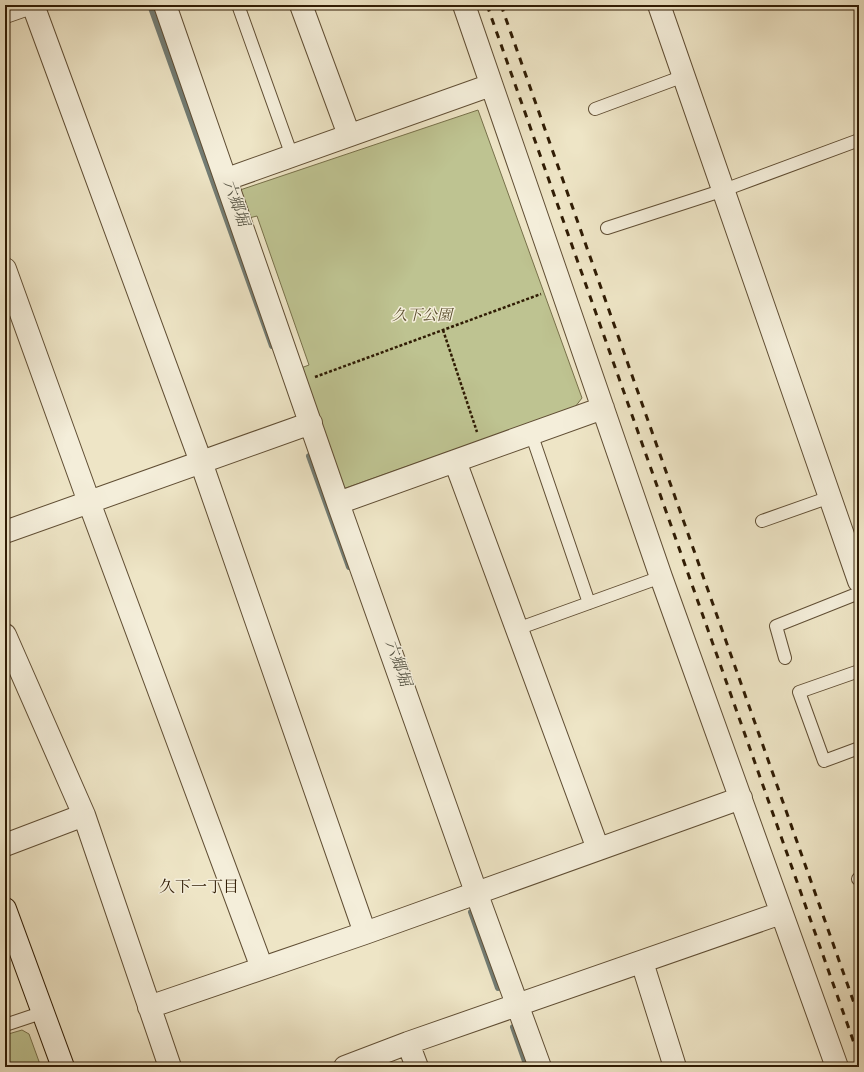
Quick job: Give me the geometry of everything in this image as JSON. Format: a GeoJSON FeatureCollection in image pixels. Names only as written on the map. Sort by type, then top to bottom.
{"type":"FeatureCollection","features":[{"type":"Feature","properties":{"kind":"street"},"geometry":{"type":"LineString","coordinates":[[5,12],[25,5]]}},
{"type":"Feature","properties":{"kind":"street"},"geometry":{"type":"LineString","coordinates":[[33,5],[201,462],[365,933]]}},
{"type":"Feature","properties":{"kind":"street"},"geometry":{"type":"LineString","coordinates":[[165,5],[227,179],[338,503],[476,892],[540,1067]]}},
{"type":"Feature","properties":{"kind":"street"},"geometry":{"type":"LineString","coordinates":[[301,5],[349,135]]}},
{"type":"Feature","properties":{"kind":"street"},"geometry":{"type":"LineString","coordinates":[[464,5],[661,577],[837,1067]]}},
{"type":"Feature","properties":{"kind":"street"},"geometry":{"type":"LineString","coordinates":[[659,5],[859,581]]}},
{"type":"Feature","properties":{"kind":"street"},"geometry":{"type":"LineString","coordinates":[[227,179],[491,85]]}},
{"type":"Feature","properties":{"kind":"street"},"geometry":{"type":"LineString","coordinates":[[5,269],[89,502],[262,968]]}},
{"type":"Feature","properties":{"kind":"street"},"geometry":{"type":"LineString","coordinates":[[338,503],[603,408]]}},
{"type":"Feature","properties":{"kind":"street"},"geometry":{"type":"LineString","coordinates":[[5,532],[311,423]]}},
{"type":"Feature","properties":{"kind":"street"},"geometry":{"type":"LineString","coordinates":[[456,461],[598,849]]}},
{"type":"Feature","properties":{"kind":"street"},"geometry":{"type":"LineString","coordinates":[[5,634],[84,815],[170,1067]]}},
{"type":"Feature","properties":{"kind":"street"},"geometry":{"type":"LineString","coordinates":[[149,1007],[365,933],[741,798]]}},
{"type":"Feature","properties":{"kind":"street"},"geometry":{"type":"LineString","coordinates":[[5,845],[84,815]]}},
{"type":"Feature","properties":{"kind":"street"},"geometry":{"type":"LineString","coordinates":[[5,909],[63,1067]]}},
{"type":"Feature","properties":{"kind":"street"},"geometry":{"type":"LineString","coordinates":[[345,1067],[408,1043],[781,913]]}},
{"type":"Feature","properties":{"kind":"street"},"geometry":{"type":"LineString","coordinates":[[642,962],[675,1067]]}},
{"type":"Feature","properties":{"kind":"street"},"geometry":{"type":"LineString","coordinates":[[408,1043],[417,1067]]}},
{"type":"Feature","properties":{"kind":"lane"},"geometry":{"type":"LineString","coordinates":[[238,5],[292,156]]}},
{"type":"Feature","properties":{"kind":"lane"},"geometry":{"type":"LineString","coordinates":[[594,109],[684,76]]}},
{"type":"Feature","properties":{"kind":"lane"},"geometry":{"type":"LineString","coordinates":[[607,228],[724,190],[859,140]]}},
{"type":"Feature","properties":{"kind":"lane"},"geometry":{"type":"LineString","coordinates":[[531,433],[589,603]]}},
{"type":"Feature","properties":{"kind":"lane"},"geometry":{"type":"LineString","coordinates":[[762,521],[830,497]]}},
{"type":"Feature","properties":{"kind":"lane"},"geometry":{"type":"LineString","coordinates":[[517,629],[661,577]]}},
{"type":"Feature","properties":{"kind":"lane"},"geometry":{"type":"LineString","coordinates":[[786,658],[776,626],[859,593]]}},
{"type":"Feature","properties":{"kind":"lane"},"geometry":{"type":"LineString","coordinates":[[859,671],[799,692],[824,761],[859,748]]}},
{"type":"Feature","properties":{"kind":"lane"},"geometry":{"type":"LineString","coordinates":[[5,1025],[44,1012]]}},
{"type":"Feature","properties":{"kind":"path"},"geometry":{"type":"LineString","coordinates":[[313,378],[544,293]]}},
{"type":"Feature","properties":{"kind":"path"},"geometry":{"type":"LineString","coordinates":[[443,330],[475,426]]}},
{"type":"Feature","properties":{"kind":"green space","name":"久下公園"},"geometry":{"type":"Polygon","coordinates":[[[478,110],[582,398],[575,407],[343,489],[301,368],[309,365],[257,216],[249,218],[240,190],[478,110]]]}},
{"type":"Feature","properties":{"kind":"green space"},"geometry":{"type":"Polygon","coordinates":[[[22,1030],[29,1034],[41,1067],[5,1067],[5,1035],[22,1030]]]}},
{"type":"Feature","properties":{"kind":"waterway","name":"六郷堀"},"geometry":{"type":"LineString","coordinates":[[150,5],[272,346]]}},
{"type":"Feature","properties":{"kind":"waterway","name":"六郷堀"},"geometry":{"type":"LineString","coordinates":[[309,456],[349,567]]}},
{"type":"Feature","properties":{"kind":"waterway","name":"六郷堀"},"geometry":{"type":"LineString","coordinates":[[471,912],[498,988]]}},
{"type":"Feature","properties":{"kind":"waterway","name":"六郷堀"},"geometry":{"type":"LineString","coordinates":[[513,1027],[527,1067]]}},
{"type":"Feature","properties":{"kind":"railway"},"geometry":{"type":"LineString","coordinates":[[487,5],[859,1057]]}},
{"type":"Feature","properties":{"kind":"railway"},"geometry":{"type":"LineString","coordinates":[[501,5],[859,1017]]}},
{"type":"Feature","properties":{"kind":"district","name":"久下一丁目"},"geometry":{"type":"Point","coordinates":[199,888]}}]}
